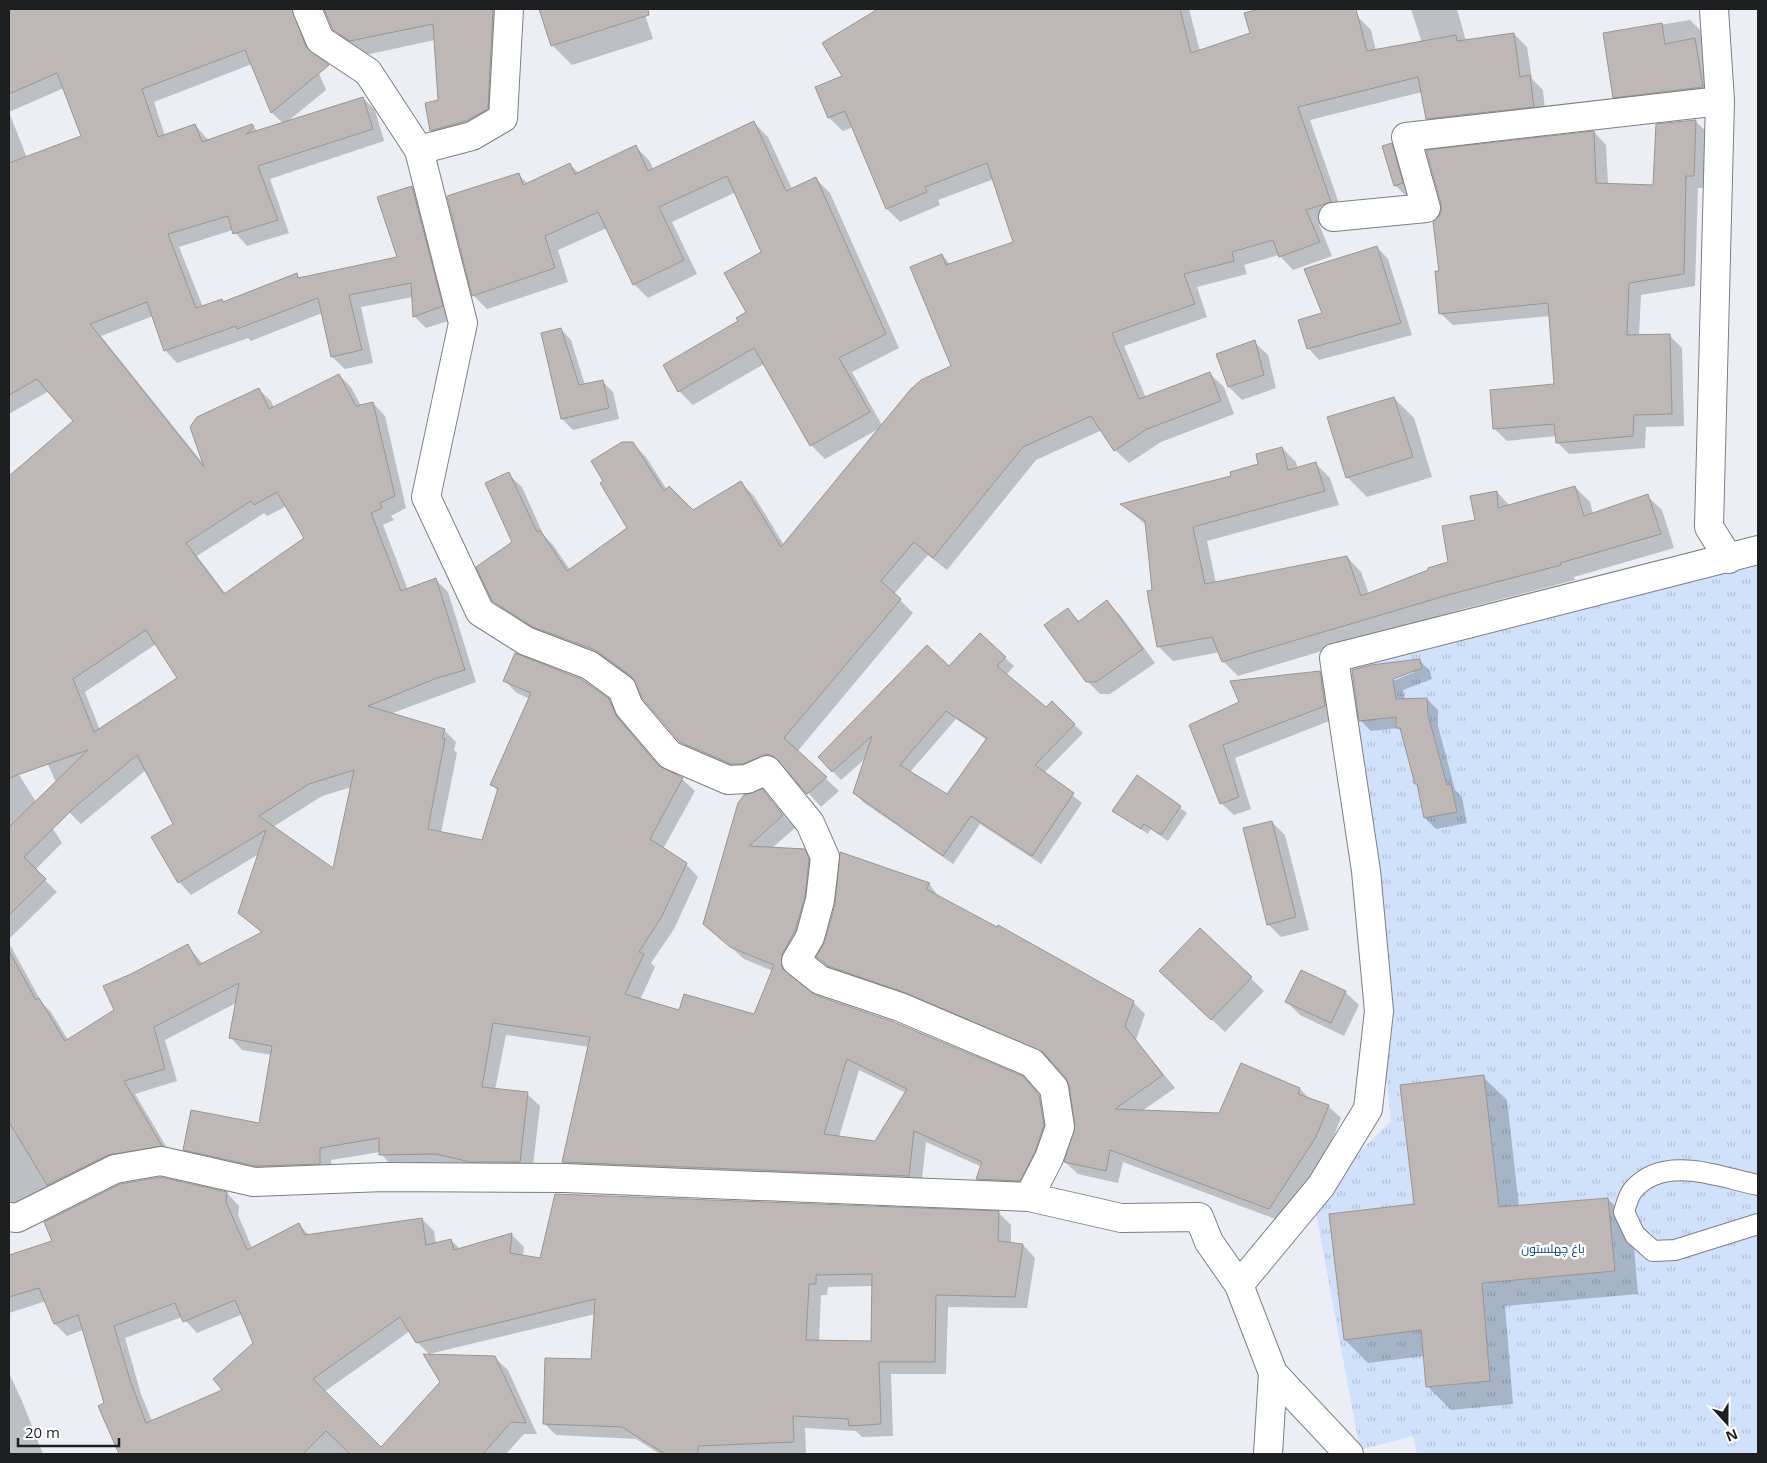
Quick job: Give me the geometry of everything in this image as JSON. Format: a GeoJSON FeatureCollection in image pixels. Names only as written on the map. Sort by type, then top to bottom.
{"type":"FeatureCollection","features":[{"type":"Feature","properties":{"kind":"street"},"geometry":{"type":"LineString","coordinates":[[307,9],[320,40],[368,72],[419,150],[462,322],[426,497],[480,612],[526,641],[589,665],[622,689],[629,708],[670,755],[728,780],[747,778],[766,770],[810,823],[825,857],[818,909],[810,937],[796,961],[820,980],[900,1007],[1032,1063],[1054,1088],[1060,1127],[1049,1158],[1028,1197]]}},
{"type":"Feature","properties":{"kind":"street"},"geometry":{"type":"LineString","coordinates":[[419,150],[472,136],[503,118],[509,9]]}},
{"type":"Feature","properties":{"kind":"street"},"geometry":{"type":"LineString","coordinates":[[1714,9],[1720,101],[1709,527],[1729,559]]}},
{"type":"Feature","properties":{"kind":"street"},"geometry":{"type":"LineString","coordinates":[[1333,217],[1426,208],[1406,137],[1720,101]]}},
{"type":"Feature","properties":{"kind":"street"},"geometry":{"type":"LineString","coordinates":[[1239,1285],[1321,1186],[1368,1109],[1379,1011],[1366,871],[1334,658],[1729,559],[1758,550]]}},
{"type":"Feature","properties":{"kind":"street"},"geometry":{"type":"LineString","coordinates":[[9,1217],[17,1218],[115,1169],[161,1161],[254,1182],[384,1177],[565,1178],[1028,1197],[1121,1218],[1199,1217],[1209,1242],[1239,1285],[1273,1374],[1349,1454]]}},
{"type":"Feature","properties":{"kind":"street"},"geometry":{"type":"LineString","coordinates":[[1268,1454],[1273,1374]]}},
{"type":"Feature","properties":{"kind":"lane"},"geometry":{"type":"LineString","coordinates":[[1758,1185],[1684,1169],[1653,1174],[1632,1191],[1624,1212],[1635,1234],[1653,1251],[1675,1250],[1758,1224]]}},
{"type":"Feature","properties":{"kind":"green space","name":"باغ چهلستون"},"geometry":{"type":"Polygon","coordinates":[[[1758,545],[1758,1454],[1417,1454],[1413,1436],[1360,1450],[1313,1197],[1391,1121],[1341,664],[1758,545]]]}},
{"type":"Feature","properties":{"kind":"building"},"geometry":{"type":"Polygon","coordinates":[[[9,9],[292,9],[306,47],[329,65],[271,113],[245,50],[142,89],[158,137],[195,124],[202,142],[252,124],[254,127],[246,134],[363,97],[373,129],[258,166],[278,220],[233,234],[228,216],[168,234],[196,308],[222,299],[223,302],[297,273],[298,278],[397,257],[377,197],[412,186],[443,306],[413,317],[411,283],[349,295],[362,350],[331,357],[318,298],[237,329],[236,326],[164,351],[147,302],[90,324],[204,467],[190,427],[197,417],[259,388],[269,409],[339,374],[356,406],[373,402],[395,496],[380,503],[382,508],[371,513],[401,591],[436,578],[465,670],[437,678],[368,706],[445,729],[442,738],[445,739],[428,829],[482,840],[498,788],[490,785],[531,693],[503,681],[515,653],[581,679],[609,699],[617,717],[658,765],[683,778],[650,839],[687,863],[662,916],[639,952],[644,954],[625,994],[679,1010],[684,994],[754,1014],[774,965],[730,947],[703,924],[738,803],[744,795],[762,789],[783,815],[749,846],[805,849],[809,859],[805,897],[795,931],[782,954],[782,968],[815,995],[894,1022],[1023,1076],[1039,1095],[1044,1125],[1035,1152],[1020,1181],[976,1179],[982,1162],[914,1131],[909,1176],[562,1162],[590,1037],[493,1023],[482,1087],[528,1092],[520,1162],[470,1162],[436,1154],[379,1155],[379,1138],[320,1148],[320,1164],[255,1166],[183,1150],[191,1110],[259,1123],[272,1046],[229,1038],[239,983],[154,1027],[165,1069],[124,1081],[162,1146],[108,1155],[47,1185],[9,1122],[9,951],[36,1000],[39,998],[65,1041],[114,1010],[103,986],[131,974],[188,944],[199,965],[262,932],[238,913],[266,830],[178,883],[151,837],[173,824],[137,755],[76,806],[24,857],[46,879],[9,915],[9,827],[88,750],[9,778],[9,476],[73,421],[37,379],[9,395],[9,163],[81,136],[57,73],[9,94],[9,9]],[[277,492],[254,505],[251,501],[186,543],[224,594],[304,538],[277,492]],[[146,630],[73,679],[94,732],[177,678],[146,630]],[[354,770],[309,784],[259,816],[333,868],[354,770]],[[847,1059],[824,1134],[875,1141],[907,1089],[847,1059]]]}},
{"type":"Feature","properties":{"kind":"building"},"geometry":{"type":"Polygon","coordinates":[[[324,9],[493,9],[488,109],[466,121],[430,131],[425,103],[438,100],[433,24],[350,41],[333,30],[324,9]]]}},
{"type":"Feature","properties":{"kind":"building"},"geometry":{"type":"Polygon","coordinates":[[[539,9],[648,9],[649,15],[551,46],[539,9]]]}},
{"type":"Feature","properties":{"kind":"building"},"geometry":{"type":"Polygon","coordinates":[[[878,9],[1180,9],[1191,53],[1250,33],[1244,13],[1260,9],[1356,9],[1367,51],[1456,35],[1457,41],[1514,33],[1520,77],[1530,75],[1534,107],[1426,119],[1418,77],[1298,107],[1331,202],[1306,210],[1320,242],[1279,257],[1273,240],[1232,252],[1234,261],[1184,274],[1195,304],[1112,333],[1139,399],[1210,372],[1221,401],[1147,429],[1114,451],[1091,416],[1023,447],[933,558],[914,542],[881,581],[901,599],[784,738],[827,777],[807,794],[773,756],[767,754],[743,764],[731,764],[680,742],[643,699],[631,676],[595,650],[533,627],[492,601],[476,567],[512,542],[485,483],[509,472],[537,532],[540,530],[567,571],[627,528],[600,483],[603,481],[591,461],[622,442],[633,442],[664,491],[669,486],[693,510],[741,481],[781,547],[910,390],[921,380],[951,366],[910,267],[942,254],[946,265],[1013,242],[987,163],[925,187],[927,192],[886,209],[845,111],[828,118],[815,87],[842,76],[822,43],[878,9]]]}},
{"type":"Feature","properties":{"kind":"building"},"geometry":{"type":"Polygon","coordinates":[[[1662,23],[1665,44],[1695,38],[1703,87],[1613,98],[1603,33],[1662,23]]]}},
{"type":"Feature","properties":{"kind":"building"},"geometry":{"type":"Polygon","coordinates":[[[1696,120],[1694,176],[1686,176],[1684,274],[1629,283],[1627,335],[1670,334],[1672,414],[1634,415],[1633,436],[1556,443],[1554,424],[1493,429],[1490,390],[1554,384],[1548,303],[1439,314],[1435,271],[1439,271],[1433,222],[1441,213],[1441,204],[1426,150],[1594,131],[1596,183],[1653,185],[1656,124],[1696,120]]]}},
{"type":"Feature","properties":{"kind":"building"},"geometry":{"type":"Polygon","coordinates":[[[754,121],[786,191],[816,177],[886,334],[839,358],[870,412],[810,446],[754,348],[678,392],[663,365],[738,321],[736,318],[746,312],[724,273],[761,252],[727,176],[659,207],[684,260],[633,285],[598,212],[545,236],[555,268],[472,296],[447,196],[519,173],[523,185],[570,163],[575,174],[636,145],[648,171],[754,121]]]}},
{"type":"Feature","properties":{"kind":"building"},"geometry":{"type":"Polygon","coordinates":[[[1392,143],[1403,183],[1394,186],[1382,146],[1392,143]]]}},
{"type":"Feature","properties":{"kind":"building"},"geometry":{"type":"Polygon","coordinates":[[[1377,246],[1401,323],[1307,349],[1298,320],[1322,313],[1304,269],[1377,246]]]}},
{"type":"Feature","properties":{"kind":"building"},"geometry":{"type":"Polygon","coordinates":[[[561,328],[579,385],[603,380],[609,408],[561,419],[541,333],[561,328]]]}},
{"type":"Feature","properties":{"kind":"building"},"geometry":{"type":"Polygon","coordinates":[[[1255,340],[1264,375],[1228,387],[1216,354],[1255,340]]]}},
{"type":"Feature","properties":{"kind":"building"},"geometry":{"type":"Polygon","coordinates":[[[1394,397],[1413,457],[1346,478],[1327,417],[1394,397]]]}},
{"type":"Feature","properties":{"kind":"building"},"geometry":{"type":"Polygon","coordinates":[[[1282,447],[1288,470],[1316,462],[1325,491],[1193,527],[1205,584],[1347,556],[1361,596],[1428,570],[1428,568],[1448,562],[1442,526],[1475,520],[1470,496],[1497,491],[1498,508],[1575,486],[1584,516],[1648,494],[1661,534],[1560,563],[1561,565],[1448,595],[1222,662],[1212,637],[1157,647],[1147,591],[1152,590],[1145,521],[1120,504],[1231,476],[1230,472],[1258,464],[1256,454],[1282,447]]]}},
{"type":"Feature","properties":{"kind":"building"},"geometry":{"type":"Polygon","coordinates":[[[1107,600],[1143,649],[1096,682],[1086,682],[1044,625],[1068,608],[1078,622],[1107,600]]]}},
{"type":"Feature","properties":{"kind":"building"},"geometry":{"type":"Polygon","coordinates":[[[980,633],[1006,657],[997,666],[1046,707],[1052,701],[1075,724],[1035,765],[1074,793],[1032,856],[971,816],[943,856],[853,793],[872,736],[832,772],[818,757],[927,645],[949,666],[980,633]],[[946,711],[900,765],[947,794],[987,738],[946,711]]]}},
{"type":"Feature","properties":{"kind":"building"},"geometry":{"type":"Polygon","coordinates":[[[1420,659],[1422,668],[1393,679],[1396,699],[1427,698],[1428,715],[1447,785],[1451,784],[1457,812],[1424,818],[1417,784],[1415,784],[1400,728],[1396,728],[1396,717],[1359,721],[1352,670],[1371,665],[1420,659]]]}},
{"type":"Feature","properties":{"kind":"building"},"geometry":{"type":"Polygon","coordinates":[[[1320,671],[1325,706],[1223,745],[1239,797],[1220,804],[1189,725],[1239,702],[1230,681],[1320,671]]]}},
{"type":"Feature","properties":{"kind":"building"},"geometry":{"type":"Polygon","coordinates":[[[1137,775],[1181,806],[1161,835],[1144,824],[1141,829],[1112,811],[1137,775]]]}},
{"type":"Feature","properties":{"kind":"building"},"geometry":{"type":"Polygon","coordinates":[[[1272,821],[1296,917],[1267,925],[1243,828],[1272,821]]]}},
{"type":"Feature","properties":{"kind":"building"},"geometry":{"type":"Polygon","coordinates":[[[840,852],[930,883],[926,889],[997,927],[998,925],[1134,1001],[1125,1026],[1163,1075],[1115,1109],[1219,1113],[1241,1063],[1300,1088],[1298,1094],[1329,1105],[1316,1137],[1269,1209],[1110,1150],[1106,1171],[1064,1162],[1075,1125],[1069,1086],[1066,1078],[1043,1052],[906,993],[828,966],[816,957],[825,941],[835,904],[840,852]]]}},
{"type":"Feature","properties":{"kind":"building"},"geometry":{"type":"Polygon","coordinates":[[[1200,928],[1252,977],[1211,1020],[1159,971],[1200,928]]]}},
{"type":"Feature","properties":{"kind":"building"},"geometry":{"type":"Polygon","coordinates":[[[1301,970],[1346,991],[1331,1023],[1285,1002],[1301,970]]]}},
{"type":"Feature","properties":{"kind":"building"},"geometry":{"type":"Polygon","coordinates":[[[1484,1075],[1499,1207],[1608,1198],[1615,1271],[1482,1283],[1490,1381],[1426,1387],[1421,1330],[1344,1340],[1329,1214],[1414,1204],[1400,1085],[1484,1075]]]}},
{"type":"Feature","properties":{"kind":"building"},"geometry":{"type":"Polygon","coordinates":[[[161,1177],[227,1192],[226,1202],[247,1250],[299,1223],[305,1235],[422,1218],[426,1245],[451,1239],[454,1250],[512,1233],[510,1253],[540,1258],[555,1194],[999,1211],[998,1241],[1023,1244],[1015,1297],[936,1295],[935,1362],[879,1362],[881,1424],[849,1426],[848,1419],[793,1416],[794,1442],[698,1446],[698,1454],[665,1454],[622,1427],[543,1424],[545,1358],[591,1359],[595,1299],[416,1343],[400,1317],[313,1379],[381,1447],[440,1382],[423,1354],[495,1356],[526,1423],[511,1422],[483,1454],[350,1454],[326,1431],[303,1454],[119,1454],[98,1406],[104,1403],[78,1315],[54,1324],[39,1288],[9,1297],[9,1255],[52,1241],[44,1222],[120,1184],[161,1177]],[[872,1274],[816,1275],[816,1284],[809,1284],[806,1340],[871,1341],[872,1274]],[[235,1300],[183,1322],[175,1303],[114,1326],[130,1380],[146,1423],[222,1390],[213,1379],[253,1343],[235,1300]]]}}]}
